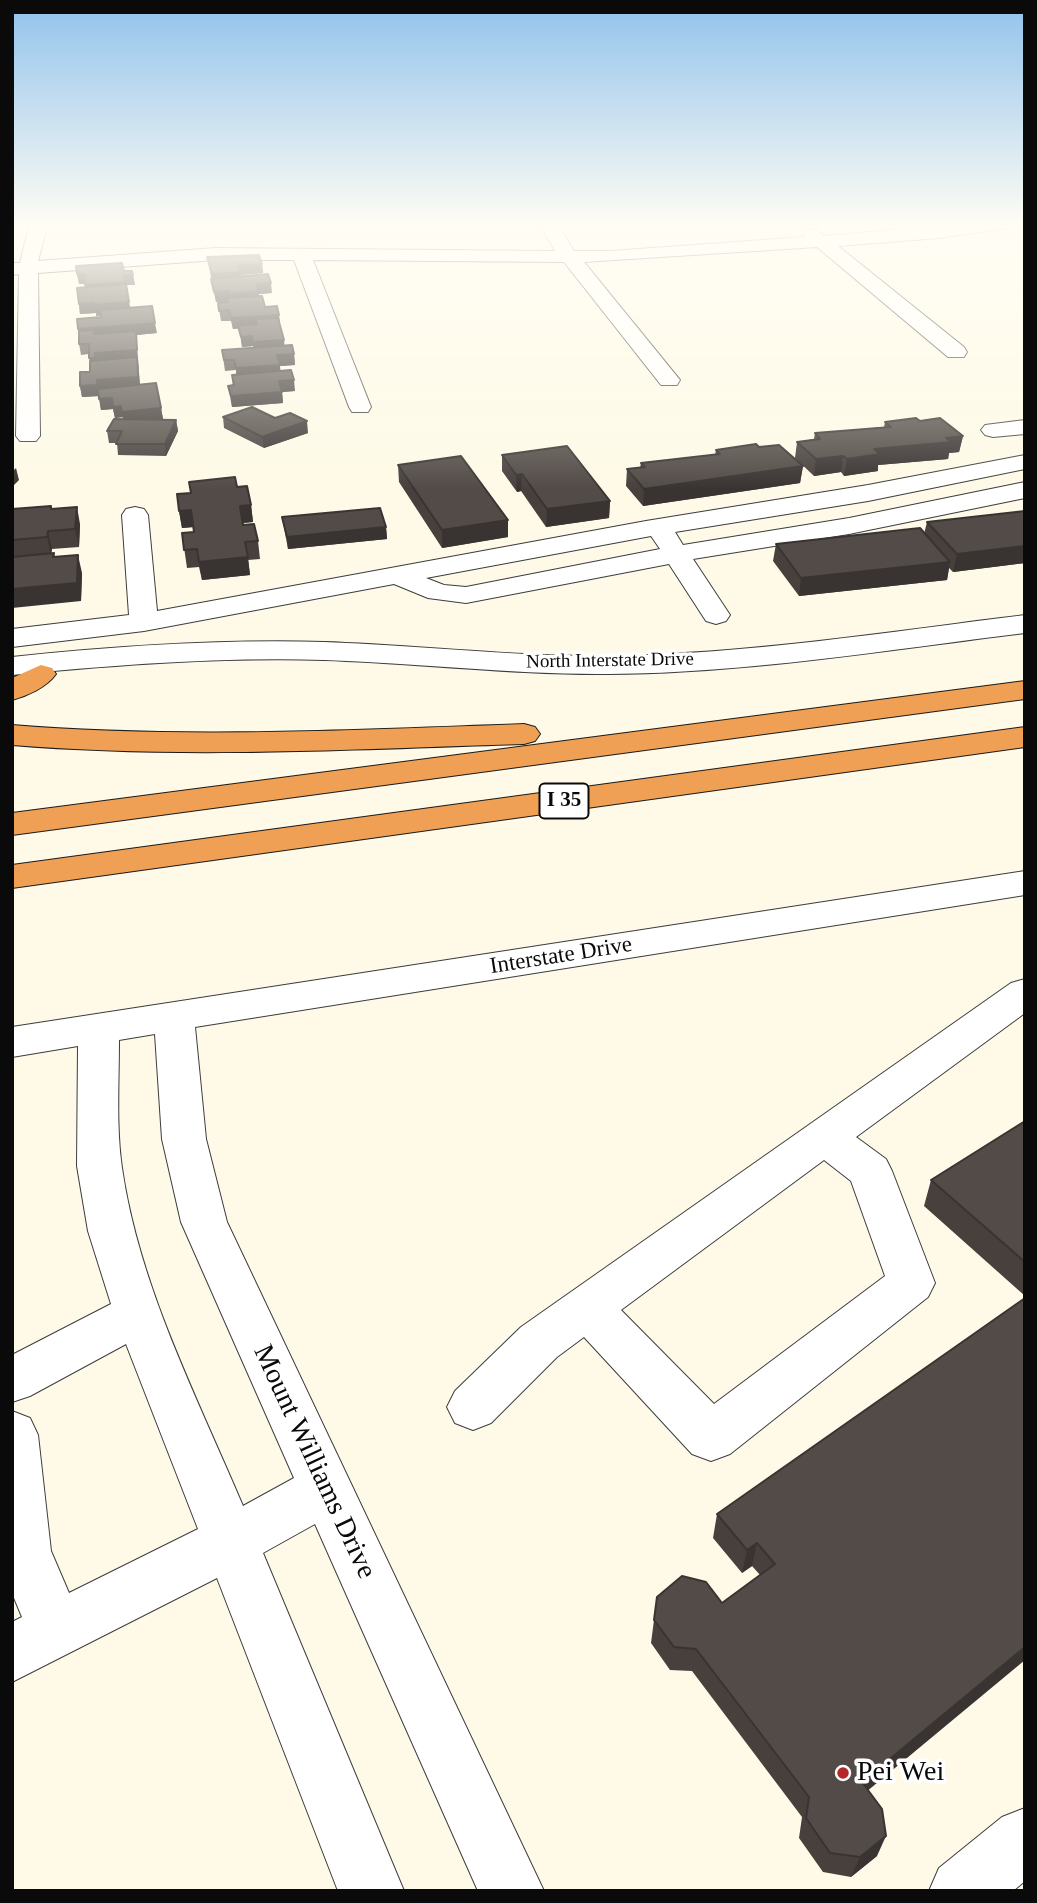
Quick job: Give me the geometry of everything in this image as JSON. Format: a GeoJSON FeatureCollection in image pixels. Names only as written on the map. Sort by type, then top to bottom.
{"type":"FeatureCollection","features":[{"type":"Feature","properties":{"kind":"highway"},"geometry":{"type":"LineString","coordinates":[[12,691],[22,673]]}},
{"type":"Feature","properties":{"kind":"highway","name":"I 35"},"geometry":{"type":"LineString","coordinates":[[12,824],[1025,690]]}},
{"type":"Feature","properties":{"kind":"highway"},"geometry":{"type":"LineString","coordinates":[[15,734],[139,743],[247,743],[740,727]]}},
{"type":"Feature","properties":{"kind":"highway","name":"I 35"},"geometry":{"type":"LineString","coordinates":[[12,877],[1025,737]]}},
{"type":"Feature","properties":{"kind":"street"},"geometry":{"type":"LineString","coordinates":[[21,312],[28,436]]}},
{"type":"Feature","properties":{"kind":"street"},"geometry":{"type":"LineString","coordinates":[[319,312],[360,407]]}},
{"type":"Feature","properties":{"kind":"street"},"geometry":{"type":"LineString","coordinates":[[615,312],[669,380]]}},
{"type":"Feature","properties":{"kind":"street"},"geometry":{"type":"LineString","coordinates":[[907,312],[956,352]]}},
{"type":"Feature","properties":{"kind":"street"},"geometry":{"type":"LineString","coordinates":[[993,430],[1025,427]]}},
{"type":"Feature","properties":{"kind":"street"},"geometry":{"type":"LineString","coordinates":[[12,638],[144,622],[395,574],[892,488],[1025,462]]}},
{"type":"Feature","properties":{"kind":"street"},"geometry":{"type":"LineString","coordinates":[[892,488],[924,510]]}},
{"type":"Feature","properties":{"kind":"street"},"geometry":{"type":"LineString","coordinates":[[395,574],[447,597],[677,554],[849,526],[1025,490]]}},
{"type":"Feature","properties":{"kind":"street"},"geometry":{"type":"LineString","coordinates":[[135,514],[144,622]]}},
{"type":"Feature","properties":{"kind":"street"},"geometry":{"type":"LineString","coordinates":[[658,527],[716,615]]}},
{"type":"Feature","properties":{"kind":"street","name":"North Interstate Drive"},"geometry":{"type":"LineString","coordinates":[[22,673],[194,653],[323,651],[552,665],[637,664],[814,650],[1025,624]]}},
{"type":"Feature","properties":{"kind":"street","name":"Interstate Drive"},"geometry":{"type":"LineString","coordinates":[[98,1030],[1025,883]]}},
{"type":"Feature","properties":{"kind":"street"},"geometry":{"type":"LineString","coordinates":[[473,1407],[539,1342],[1025,993]]}},
{"type":"Feature","properties":{"kind":"street","name":"Mount Williams Drive"},"geometry":{"type":"LineString","coordinates":[[174,1018],[184,1139],[204,1222],[510,1891]]}},
{"type":"Feature","properties":{"kind":"street"},"geometry":{"type":"LineString","coordinates":[[12,1042],[98,1030],[99,1166],[111,1231],[138,1313],[371,1891]]}},
{"type":"Feature","properties":{"kind":"street"},"geometry":{"type":"LineString","coordinates":[[587,1308],[711,1437],[911,1283],[870,1171],[825,1137]]}},
{"type":"Feature","properties":{"kind":"street"},"geometry":{"type":"LineString","coordinates":[[12,1380],[138,1313]]}},
{"type":"Feature","properties":{"kind":"street"},"geometry":{"type":"LineString","coordinates":[[12,1435],[34,1641],[230,1542],[327,1488]]}},
{"type":"Feature","properties":{"kind":"street"},"geometry":{"type":"LineString","coordinates":[[962,1891],[1025,1840]]}},
{"type":"Feature","properties":{"kind":"building"},"geometry":{"type":"Polygon","coordinates":[[[101,312],[153,312],[155,323],[78,329],[77,319],[101,317],[101,312]]]}},
{"type":"Feature","properties":{"kind":"building"},"geometry":{"type":"Polygon","coordinates":[[[229,312],[278,312],[279,315],[231,318],[229,312]]]}},
{"type":"Feature","properties":{"kind":"building"},"geometry":{"type":"Polygon","coordinates":[[[278,318],[284,340],[253,342],[252,336],[241,337],[238,326],[257,324],[256,319],[278,318]]]}},
{"type":"Feature","properties":{"kind":"building"},"geometry":{"type":"Polygon","coordinates":[[[94,330],[94,334],[136,331],[137,350],[95,353],[95,358],[89,358],[89,344],[79,344],[79,331],[94,330]]]}},
{"type":"Feature","properties":{"kind":"building"},"geometry":{"type":"Polygon","coordinates":[[[292,345],[294,354],[277,355],[280,365],[236,368],[234,360],[224,360],[222,350],[292,345]]]}},
{"type":"Feature","properties":{"kind":"building"},"geometry":{"type":"Polygon","coordinates":[[[137,357],[138,377],[97,380],[97,385],[80,386],[80,372],[90,372],[90,361],[137,357]]]}},
{"type":"Feature","properties":{"kind":"building"},"geometry":{"type":"Polygon","coordinates":[[[291,370],[294,380],[279,381],[282,392],[231,396],[228,386],[234,385],[232,375],[291,370]]]}},
{"type":"Feature","properties":{"kind":"building"},"geometry":{"type":"Polygon","coordinates":[[[156,383],[161,408],[122,412],[121,406],[113,407],[112,398],[99,399],[98,389],[156,383]]]}},
{"type":"Feature","properties":{"kind":"building"},"geometry":{"type":"Polygon","coordinates":[[[252,407],[275,418],[290,413],[307,421],[262,437],[223,417],[252,407]]]}},
{"type":"Feature","properties":{"kind":"building"},"geometry":{"type":"Polygon","coordinates":[[[916,418],[920,421],[940,418],[963,436],[946,438],[952,442],[874,449],[880,454],[847,459],[843,456],[816,459],[797,442],[820,439],[815,433],[891,427],[885,422],[916,418]]]}},
{"type":"Feature","properties":{"kind":"building"},"geometry":{"type":"Polygon","coordinates":[[[114,419],[176,420],[165,444],[116,444],[122,431],[107,431],[114,419]]]}},
{"type":"Feature","properties":{"kind":"building"},"geometry":{"type":"Polygon","coordinates":[[[756,444],[759,447],[779,445],[803,466],[644,489],[627,469],[645,467],[641,463],[720,454],[716,450],[756,444]]]}},
{"type":"Feature","properties":{"kind":"building"},"geometry":{"type":"Polygon","coordinates":[[[567,446],[610,501],[547,509],[522,474],[516,475],[502,455],[567,446]]]}},
{"type":"Feature","properties":{"kind":"building"},"geometry":{"type":"Polygon","coordinates":[[[461,456],[508,520],[442,530],[398,465],[461,456]]]}},
{"type":"Feature","properties":{"kind":"building"},"geometry":{"type":"Polygon","coordinates":[[[235,477],[237,487],[247,486],[251,505],[240,506],[243,525],[254,524],[258,541],[245,542],[248,557],[199,562],[197,549],[184,550],[182,533],[194,532],[191,510],[179,511],[177,494],[191,493],[189,482],[235,477]]]}},
{"type":"Feature","properties":{"kind":"building"},"geometry":{"type":"Polygon","coordinates":[[[51,506],[51,509],[77,507],[75,529],[48,531],[47,537],[12,540],[12,509],[51,506]]]}},
{"type":"Feature","properties":{"kind":"building"},"geometry":{"type":"Polygon","coordinates":[[[380,508],[386,527],[287,537],[282,517],[380,508]]]}},
{"type":"Feature","properties":{"kind":"building"},"geometry":{"type":"Polygon","coordinates":[[[1025,511],[1025,546],[957,554],[927,522],[1025,511]]]}},
{"type":"Feature","properties":{"kind":"building"},"geometry":{"type":"Polygon","coordinates":[[[920,528],[950,562],[801,578],[776,544],[920,528]]]}},
{"type":"Feature","properties":{"kind":"building"},"geometry":{"type":"Polygon","coordinates":[[[54,553],[53,557],[78,555],[77,583],[12,589],[12,557],[54,553]]]}},
{"type":"Feature","properties":{"kind":"building"},"geometry":{"type":"Polygon","coordinates":[[[1025,1121],[1025,1262],[931,1180],[1025,1121]]]}},
{"type":"Feature","properties":{"kind":"building"},"geometry":{"type":"Polygon","coordinates":[[[1025,1298],[1025,1647],[862,1782],[882,1809],[886,1836],[860,1857],[830,1853],[806,1818],[809,1797],[696,1649],[674,1647],[654,1620],[657,1597],[682,1576],[706,1582],[722,1603],[775,1564],[757,1543],[747,1550],[717,1514],[1025,1298]]]}},
{"type":"Feature","properties":{"kind":"place","name":"Pei Wei"},"geometry":{"type":"Point","coordinates":[843,1773]}}]}
